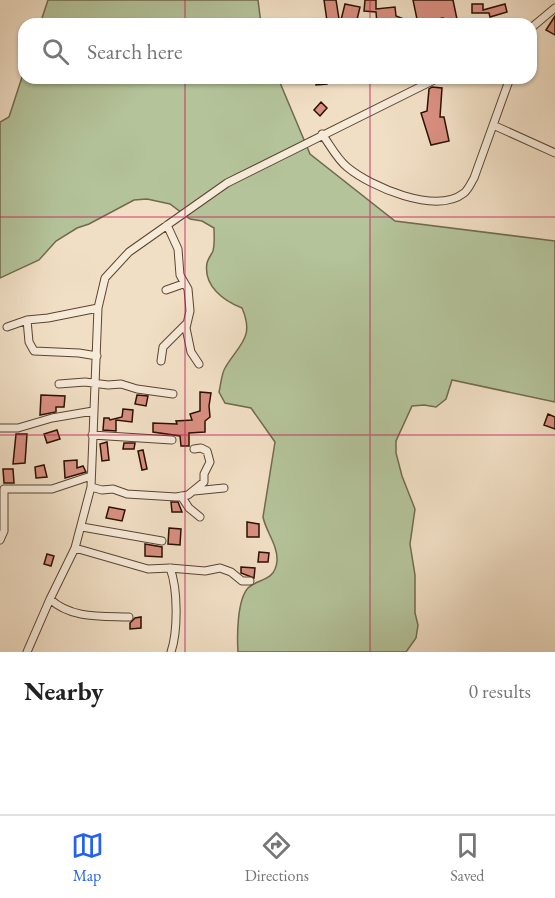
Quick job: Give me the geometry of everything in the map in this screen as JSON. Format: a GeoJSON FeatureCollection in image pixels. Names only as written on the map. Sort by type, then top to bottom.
{"type":"FeatureCollection","features":[{"type":"Feature","properties":{"kind":"street"},"geometry":{"type":"LineString","coordinates":[[537,23],[555,8]]}},
{"type":"Feature","properties":{"kind":"street"},"geometry":{"type":"LineString","coordinates":[[27,652],[75,548],[91,487],[98,308],[105,278],[129,252],[227,183],[426,84]]}},
{"type":"Feature","properties":{"kind":"street"},"geometry":{"type":"LineString","coordinates":[[322,134],[347,167],[372,183],[395,194],[425,201],[453,200],[465,193],[474,178],[508,84]]}},
{"type":"Feature","properties":{"kind":"street"},"geometry":{"type":"LineString","coordinates":[[493,125],[555,153]]}},
{"type":"Feature","properties":{"kind":"street"},"geometry":{"type":"LineString","coordinates":[[167,225],[178,249],[183,284],[188,289],[190,311],[186,324],[191,352],[199,364]]}},
{"type":"Feature","properties":{"kind":"street"},"geometry":{"type":"LineString","coordinates":[[166,290],[183,284]]}},
{"type":"Feature","properties":{"kind":"street"},"geometry":{"type":"LineString","coordinates":[[7,327],[27,320],[98,308]]}},
{"type":"Feature","properties":{"kind":"street"},"geometry":{"type":"LineString","coordinates":[[27,320],[29,342],[34,351],[97,356]]}},
{"type":"Feature","properties":{"kind":"street"},"geometry":{"type":"LineString","coordinates":[[161,362],[163,347],[186,324]]}},
{"type":"Feature","properties":{"kind":"street"},"geometry":{"type":"LineString","coordinates":[[59,384],[95,382],[108,385],[121,384],[173,394]]}},
{"type":"Feature","properties":{"kind":"street"},"geometry":{"type":"LineString","coordinates":[[0,428],[18,428],[52,418],[93,411]]}},
{"type":"Feature","properties":{"kind":"street"},"geometry":{"type":"LineString","coordinates":[[92,435],[172,440]]}},
{"type":"Feature","properties":{"kind":"street"},"geometry":{"type":"LineString","coordinates":[[91,487],[153,497],[188,495],[204,482],[204,474],[210,462],[207,451],[201,448],[194,449]]}},
{"type":"Feature","properties":{"kind":"street"},"geometry":{"type":"LineString","coordinates":[[0,540],[4,531],[4,489],[52,489],[91,476]]}},
{"type":"Feature","properties":{"kind":"street"},"geometry":{"type":"LineString","coordinates":[[194,491],[224,488]]}},
{"type":"Feature","properties":{"kind":"street"},"geometry":{"type":"LineString","coordinates":[[181,496],[200,518]]}},
{"type":"Feature","properties":{"kind":"street"},"geometry":{"type":"LineString","coordinates":[[82,527],[162,541]]}},
{"type":"Feature","properties":{"kind":"street"},"geometry":{"type":"LineString","coordinates":[[75,548],[148,568],[205,571],[220,568],[231,572],[242,581],[250,581]]}},
{"type":"Feature","properties":{"kind":"street"},"geometry":{"type":"LineString","coordinates":[[170,568],[174,578],[177,601],[176,635],[171,652]]}},
{"type":"Feature","properties":{"kind":"street"},"geometry":{"type":"LineString","coordinates":[[50,599],[77,614],[129,617]]}},
{"type":"Feature","properties":{"kind":"green space"},"geometry":{"type":"Polygon","coordinates":[[[48,0],[258,0],[260,18],[42,18],[48,0]]]}},
{"type":"Feature","properties":{"kind":"green space"},"geometry":{"type":"Polygon","coordinates":[[[20,84],[281,84],[310,154],[395,221],[555,241],[555,402],[452,380],[446,399],[436,407],[412,406],[396,441],[396,453],[402,476],[415,509],[410,544],[415,575],[415,613],[418,625],[416,638],[406,652],[238,652],[238,618],[244,594],[252,585],[270,576],[276,568],[276,549],[263,517],[275,442],[251,408],[225,403],[219,392],[224,371],[244,340],[247,327],[242,308],[216,292],[208,279],[207,263],[214,248],[214,228],[202,221],[190,219],[170,204],[147,199],[134,200],[77,228],[56,241],[39,260],[0,278],[0,122],[9,117],[20,84]]]}},
{"type":"Feature","properties":{"kind":"building"},"geometry":{"type":"Polygon","coordinates":[[[324,0],[336,0],[339,18],[327,18],[324,0]]]}},
{"type":"Feature","properties":{"kind":"building"},"geometry":{"type":"Polygon","coordinates":[[[365,0],[376,0],[376,9],[395,7],[396,16],[401,18],[376,18],[376,12],[364,11],[365,0]]]}},
{"type":"Feature","properties":{"kind":"building"},"geometry":{"type":"Polygon","coordinates":[[[413,0],[453,0],[457,18],[417,18],[413,0]]]}},
{"type":"Feature","properties":{"kind":"building"},"geometry":{"type":"Polygon","coordinates":[[[345,4],[360,7],[357,18],[342,18],[345,4]]]}},
{"type":"Feature","properties":{"kind":"building"},"geometry":{"type":"Polygon","coordinates":[[[472,4],[483,4],[483,10],[505,4],[507,12],[490,17],[489,13],[472,13],[472,4]]]}},
{"type":"Feature","properties":{"kind":"building"},"geometry":{"type":"Polygon","coordinates":[[[555,16],[555,35],[546,30],[555,16]]]}},
{"type":"Feature","properties":{"kind":"building"},"geometry":{"type":"Polygon","coordinates":[[[442,88],[440,117],[444,117],[449,141],[431,145],[421,113],[427,111],[429,89],[442,88]]]}},
{"type":"Feature","properties":{"kind":"building"},"geometry":{"type":"Polygon","coordinates":[[[321,102],[327,108],[320,116],[314,110],[321,102]]]}},
{"type":"Feature","properties":{"kind":"building"},"geometry":{"type":"Polygon","coordinates":[[[200,392],[211,393],[210,417],[205,421],[205,432],[189,433],[189,446],[181,446],[180,436],[153,432],[153,423],[177,424],[176,421],[192,420],[190,414],[200,411],[200,392]]]}},
{"type":"Feature","properties":{"kind":"building"},"geometry":{"type":"Polygon","coordinates":[[[41,395],[65,396],[64,407],[56,407],[56,412],[40,415],[41,395]]]}},
{"type":"Feature","properties":{"kind":"building"},"geometry":{"type":"Polygon","coordinates":[[[137,395],[148,396],[146,406],[135,404],[137,395]]]}},
{"type":"Feature","properties":{"kind":"building"},"geometry":{"type":"Polygon","coordinates":[[[123,409],[133,410],[132,422],[116,420],[116,431],[103,430],[104,418],[110,420],[122,417],[123,409]]]}},
{"type":"Feature","properties":{"kind":"building"},"geometry":{"type":"Polygon","coordinates":[[[548,414],[555,417],[555,429],[544,425],[548,414]]]}},
{"type":"Feature","properties":{"kind":"building"},"geometry":{"type":"Polygon","coordinates":[[[57,430],[60,439],[47,443],[44,434],[57,430]]]}},
{"type":"Feature","properties":{"kind":"building"},"geometry":{"type":"Polygon","coordinates":[[[16,434],[27,434],[25,463],[13,464],[16,434]]]}},
{"type":"Feature","properties":{"kind":"building"},"geometry":{"type":"Polygon","coordinates":[[[107,442],[109,460],[102,461],[100,444],[107,442]]]}},
{"type":"Feature","properties":{"kind":"building"},"geometry":{"type":"Polygon","coordinates":[[[124,443],[135,443],[134,449],[123,449],[124,443]]]}},
{"type":"Feature","properties":{"kind":"building"},"geometry":{"type":"Polygon","coordinates":[[[143,450],[147,469],[142,470],[138,451],[143,450]]]}},
{"type":"Feature","properties":{"kind":"building"},"geometry":{"type":"Polygon","coordinates":[[[77,460],[77,468],[83,466],[86,472],[65,478],[64,461],[77,460]]]}},
{"type":"Feature","properties":{"kind":"building"},"geometry":{"type":"Polygon","coordinates":[[[44,465],[47,477],[36,478],[35,467],[44,465]]]}},
{"type":"Feature","properties":{"kind":"building"},"geometry":{"type":"Polygon","coordinates":[[[3,469],[13,469],[14,483],[4,483],[3,469]]]}},
{"type":"Feature","properties":{"kind":"building"},"geometry":{"type":"Polygon","coordinates":[[[171,502],[178,502],[182,512],[172,512],[171,502]]]}},
{"type":"Feature","properties":{"kind":"building"},"geometry":{"type":"Polygon","coordinates":[[[109,507],[125,510],[122,521],[106,518],[109,507]]]}},
{"type":"Feature","properties":{"kind":"building"},"geometry":{"type":"Polygon","coordinates":[[[247,522],[259,524],[259,537],[247,537],[247,522]]]}},
{"type":"Feature","properties":{"kind":"building"},"geometry":{"type":"Polygon","coordinates":[[[169,528],[181,529],[180,545],[168,544],[169,528]]]}},
{"type":"Feature","properties":{"kind":"building"},"geometry":{"type":"Polygon","coordinates":[[[145,544],[162,547],[162,557],[145,556],[145,544]]]}},
{"type":"Feature","properties":{"kind":"building"},"geometry":{"type":"Polygon","coordinates":[[[259,552],[269,553],[268,562],[258,562],[259,552]]]}},
{"type":"Feature","properties":{"kind":"building"},"geometry":{"type":"Polygon","coordinates":[[[47,554],[54,556],[51,566],[44,564],[47,554]]]}},
{"type":"Feature","properties":{"kind":"building"},"geometry":{"type":"Polygon","coordinates":[[[241,567],[255,568],[254,578],[241,573],[241,567]]]}},
{"type":"Feature","properties":{"kind":"building"},"geometry":{"type":"Polygon","coordinates":[[[141,617],[141,628],[130,629],[130,623],[135,618],[141,617]]]}}]}
